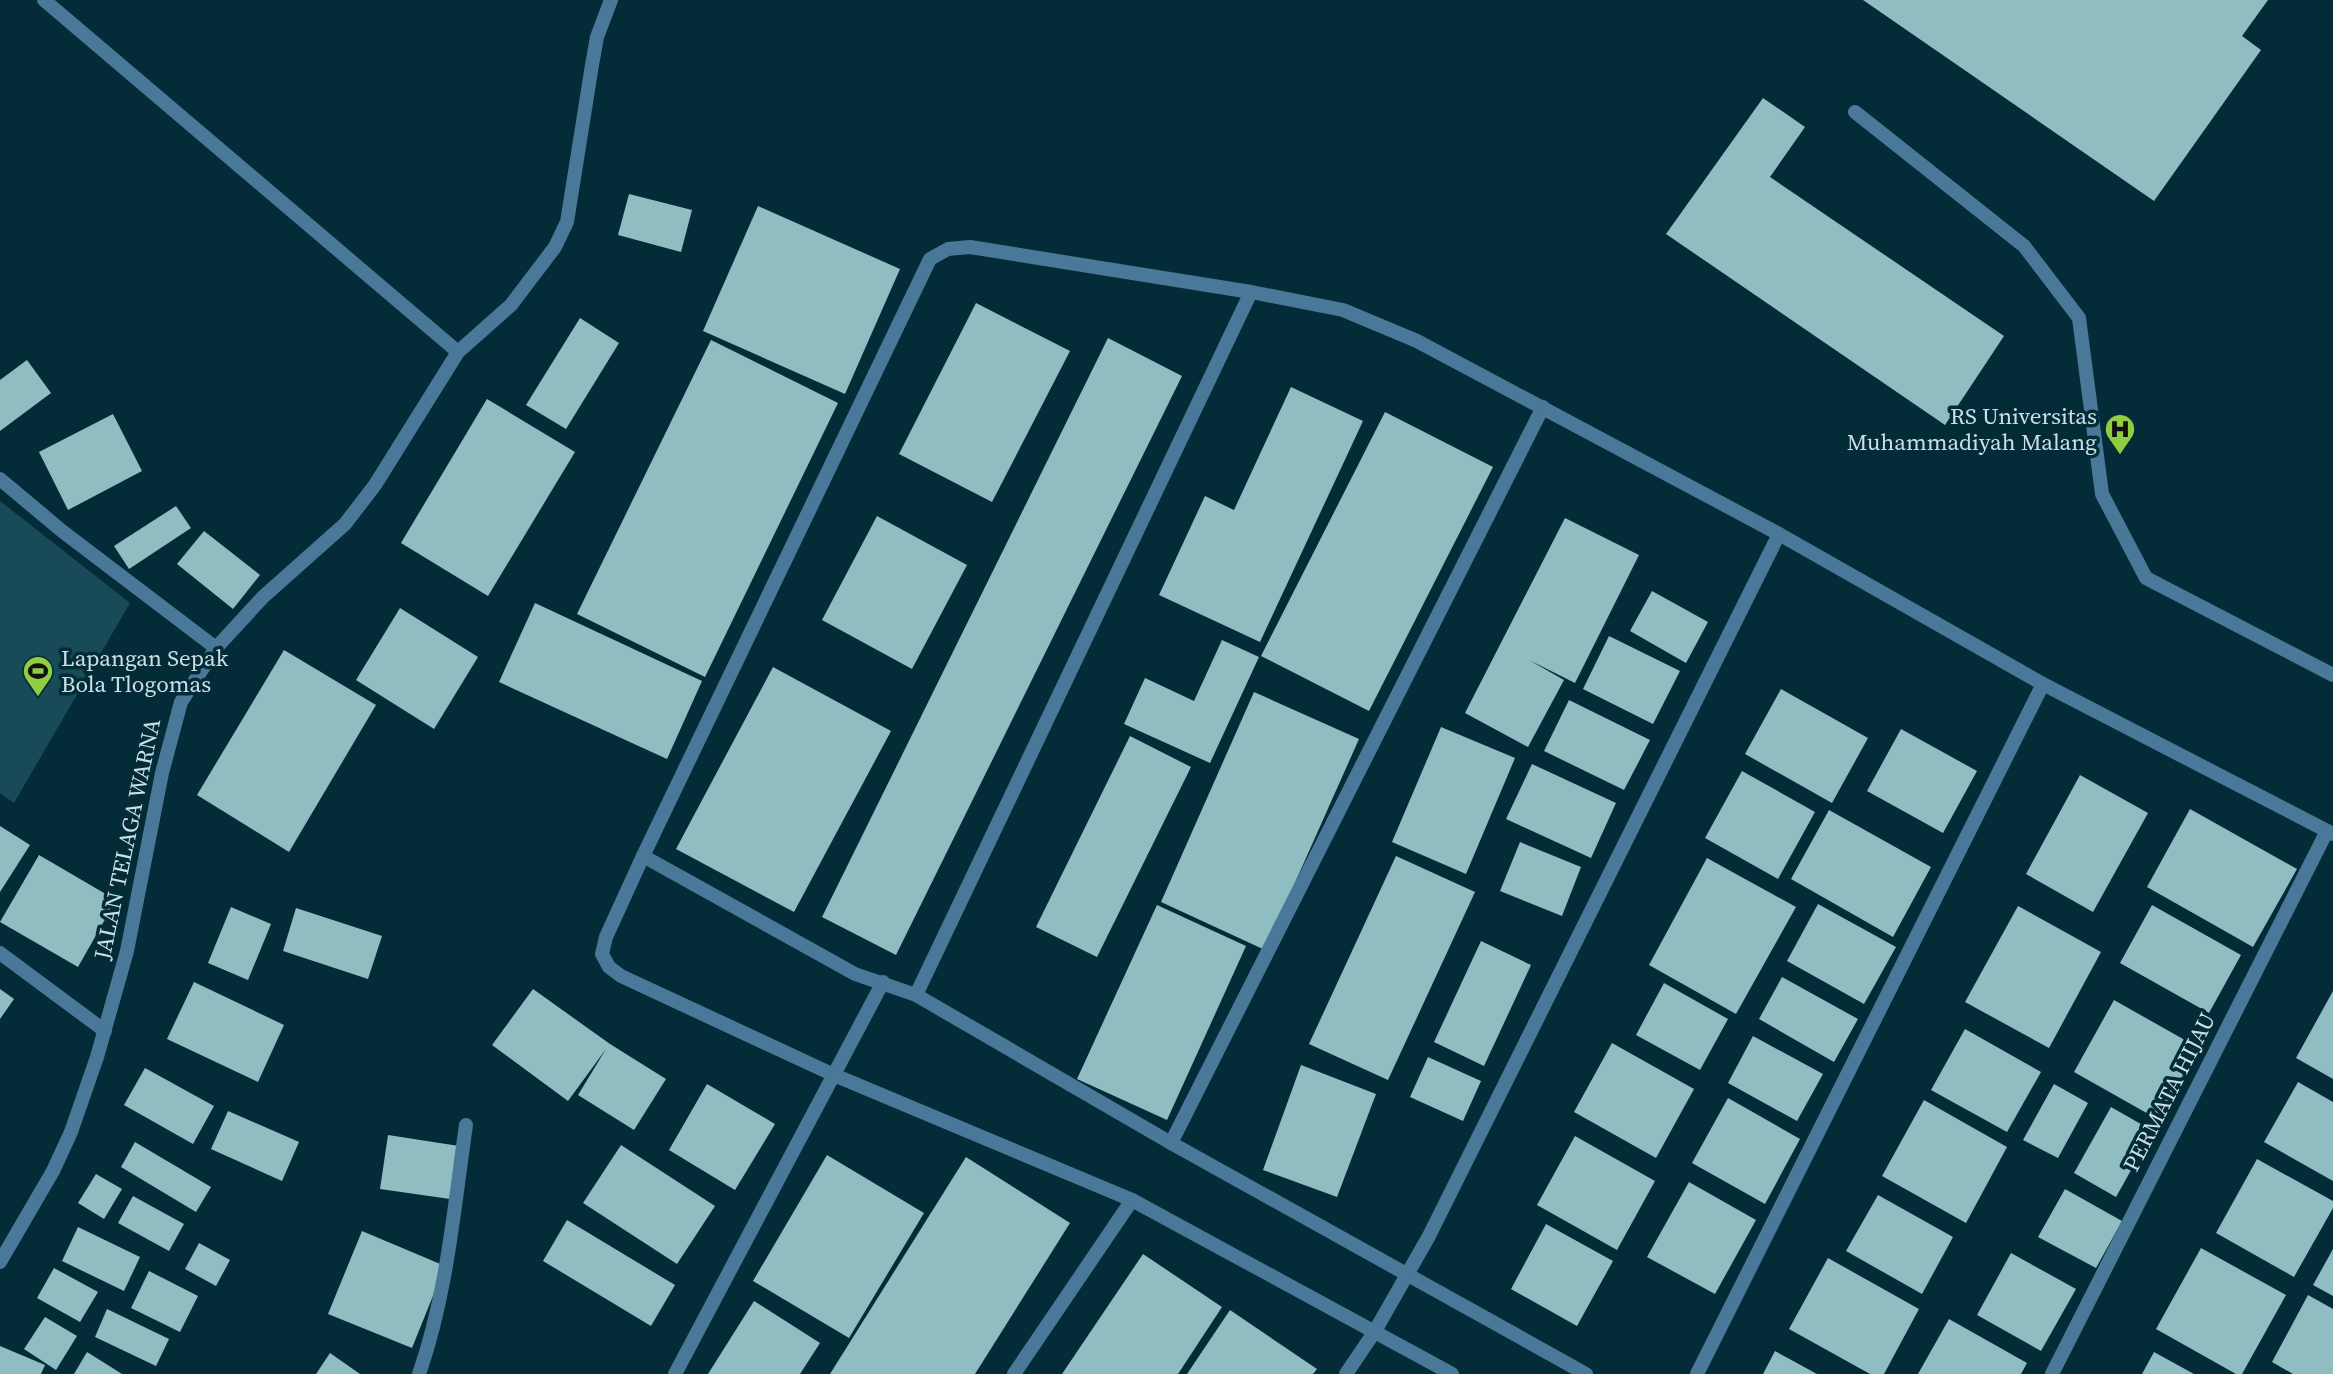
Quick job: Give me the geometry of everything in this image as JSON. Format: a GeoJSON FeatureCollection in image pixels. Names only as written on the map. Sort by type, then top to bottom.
{"type":"FeatureCollection","features":[{"type":"Feature","properties":{"kind":"street"},"geometry":{"type":"LineString","coordinates":[[44,0],[458,352]]}},
{"type":"Feature","properties":{"kind":"street","name":"JALAN TELAGA WARNA"},"geometry":{"type":"LineString","coordinates":[[2,1254],[54,1171],[71,1132],[105,1031],[137,909],[170,740],[181,702],[216,648],[263,597],[345,524],[375,485],[458,352],[511,305],[555,247],[568,222],[597,37],[611,0]]}},
{"type":"Feature","properties":{"kind":"street"},"geometry":{"type":"LineString","coordinates":[[1855,112],[2024,246],[2079,318],[2102,494],[2146,578],[2333,675]]}},
{"type":"Feature","properties":{"kind":"street"},"geometry":{"type":"LineString","coordinates":[[1452,1374],[1132,1200],[834,1075],[621,976],[609,967],[602,954],[606,937],[643,856],[930,259],[948,250],[970,247],[1251,292],[1343,310],[1417,341],[1543,407],[1779,534],[2043,684],[2330,833]]}},
{"type":"Feature","properties":{"kind":"street"},"geometry":{"type":"LineString","coordinates":[[916,995],[1251,292]]}},
{"type":"Feature","properties":{"kind":"street"},"geometry":{"type":"LineString","coordinates":[[1171,1143],[1543,407]]}},
{"type":"Feature","properties":{"kind":"street"},"geometry":{"type":"LineString","coordinates":[[0,479],[62,531],[216,648]]}},
{"type":"Feature","properties":{"kind":"street"},"geometry":{"type":"LineString","coordinates":[[1346,1374],[1408,1276],[1779,534]]}},
{"type":"Feature","properties":{"kind":"street"},"geometry":{"type":"LineString","coordinates":[[1697,1374],[2043,684]]}},
{"type":"Feature","properties":{"kind":"street","name":"PERMATA HIJAU"},"geometry":{"type":"LineString","coordinates":[[2052,1374],[2330,833]]}},
{"type":"Feature","properties":{"kind":"street"},"geometry":{"type":"LineString","coordinates":[[643,856],[855,974],[916,995],[1171,1143],[1586,1374]]}},
{"type":"Feature","properties":{"kind":"street"},"geometry":{"type":"LineString","coordinates":[[0,953],[105,1031]]}},
{"type":"Feature","properties":{"kind":"street"},"geometry":{"type":"LineString","coordinates":[[674,1374],[883,982]]}},
{"type":"Feature","properties":{"kind":"street"},"geometry":{"type":"LineString","coordinates":[[419,1374],[444,1276],[466,1125]]}},
{"type":"Feature","properties":{"kind":"street"},"geometry":{"type":"LineString","coordinates":[[1014,1374],[1132,1200]]}},
{"type":"Feature","properties":{"kind":"shaded area","name":"Lapangan Sepak Bola Tlogomas"},"geometry":{"type":"Polygon","coordinates":[[[0,501],[130,603],[14,803],[0,793],[0,501]]]}},
{"type":"Feature","properties":{"kind":"building"},"geometry":{"type":"Polygon","coordinates":[[[1863,0],[2268,0],[2242,36],[2261,50],[2154,201],[1863,0]]]}},
{"type":"Feature","properties":{"kind":"building"},"geometry":{"type":"Polygon","coordinates":[[[1763,98],[1805,127],[1770,177],[2004,336],[1945,425],[1666,234],[1763,98]]]}},
{"type":"Feature","properties":{"kind":"building"},"geometry":{"type":"Polygon","coordinates":[[[629,194],[692,210],[681,252],[618,235],[629,194]]]}},
{"type":"Feature","properties":{"kind":"building"},"geometry":{"type":"Polygon","coordinates":[[[758,206],[900,269],[845,394],[703,331],[758,206]]]}},
{"type":"Feature","properties":{"kind":"building"},"geometry":{"type":"Polygon","coordinates":[[[976,303],[1070,351],[992,502],[899,454],[976,303]]]}},
{"type":"Feature","properties":{"kind":"building"},"geometry":{"type":"Polygon","coordinates":[[[580,318],[619,343],[566,429],[526,405],[580,318]]]}},
{"type":"Feature","properties":{"kind":"building"},"geometry":{"type":"Polygon","coordinates":[[[1108,338],[1182,376],[896,955],[822,917],[1108,338]]]}},
{"type":"Feature","properties":{"kind":"building"},"geometry":{"type":"Polygon","coordinates":[[[711,340],[838,403],[705,677],[577,614],[711,340]]]}},
{"type":"Feature","properties":{"kind":"building"},"geometry":{"type":"Polygon","coordinates":[[[27,360],[51,393],[0,431],[0,380],[27,360]]]}},
{"type":"Feature","properties":{"kind":"building"},"geometry":{"type":"Polygon","coordinates":[[[1291,387],[1363,421],[1260,642],[1159,595],[1205,496],[1234,510],[1291,387]]]}},
{"type":"Feature","properties":{"kind":"building"},"geometry":{"type":"Polygon","coordinates":[[[487,399],[575,452],[488,596],[401,543],[487,399]]]}},
{"type":"Feature","properties":{"kind":"building"},"geometry":{"type":"Polygon","coordinates":[[[1385,412],[1493,467],[1369,711],[1261,656],[1385,412]]]}},
{"type":"Feature","properties":{"kind":"building"},"geometry":{"type":"Polygon","coordinates":[[[113,414],[142,471],[68,510],[39,452],[113,414]]]}},
{"type":"Feature","properties":{"kind":"building"},"geometry":{"type":"Polygon","coordinates":[[[176,506],[191,528],[129,569],[114,546],[176,506]]]}},
{"type":"Feature","properties":{"kind":"building"},"geometry":{"type":"Polygon","coordinates":[[[877,516],[967,565],[912,669],[822,620],[877,516]]]}},
{"type":"Feature","properties":{"kind":"building"},"geometry":{"type":"Polygon","coordinates":[[[1565,518],[1639,555],[1575,683],[1529,660],[1564,680],[1528,747],[1465,713],[1565,518]]]}},
{"type":"Feature","properties":{"kind":"building"},"geometry":{"type":"Polygon","coordinates":[[[204,531],[260,575],[233,609],[177,564],[204,531]]]}},
{"type":"Feature","properties":{"kind":"building"},"geometry":{"type":"Polygon","coordinates":[[[1652,591],[1708,622],[1686,663],[1630,631],[1652,591]]]}},
{"type":"Feature","properties":{"kind":"building"},"geometry":{"type":"Polygon","coordinates":[[[535,603],[702,681],[667,759],[499,682],[535,603]]]}},
{"type":"Feature","properties":{"kind":"building"},"geometry":{"type":"Polygon","coordinates":[[[400,608],[478,657],[434,729],[356,680],[400,608]]]}},
{"type":"Feature","properties":{"kind":"building"},"geometry":{"type":"Polygon","coordinates":[[[1609,636],[1680,671],[1653,724],[1583,689],[1609,636]]]}},
{"type":"Feature","properties":{"kind":"building"},"geometry":{"type":"Polygon","coordinates":[[[1222,640],[1259,657],[1210,763],[1124,724],[1145,678],[1194,701],[1222,640]]]}},
{"type":"Feature","properties":{"kind":"building"},"geometry":{"type":"Polygon","coordinates":[[[284,650],[376,705],[289,852],[197,795],[284,650]]]}},
{"type":"Feature","properties":{"kind":"building"},"geometry":{"type":"Polygon","coordinates":[[[773,667],[891,731],[794,912],[676,849],[773,667]]]}},
{"type":"Feature","properties":{"kind":"building"},"geometry":{"type":"Polygon","coordinates":[[[1781,689],[1868,738],[1832,803],[1745,754],[1781,689]]]}},
{"type":"Feature","properties":{"kind":"building"},"geometry":{"type":"Polygon","coordinates":[[[1254,692],[1359,739],[1265,950],[1161,902],[1254,692]]]}},
{"type":"Feature","properties":{"kind":"building"},"geometry":{"type":"Polygon","coordinates":[[[1569,700],[1650,740],[1624,790],[1544,751],[1569,700]]]}},
{"type":"Feature","properties":{"kind":"building"},"geometry":{"type":"Polygon","coordinates":[[[1441,727],[1515,758],[1466,874],[1392,842],[1441,727]]]}},
{"type":"Feature","properties":{"kind":"building"},"geometry":{"type":"Polygon","coordinates":[[[1901,729],[1977,771],[1943,833],[1867,791],[1901,729]]]}},
{"type":"Feature","properties":{"kind":"building"},"geometry":{"type":"Polygon","coordinates":[[[1130,736],[1191,767],[1097,957],[1036,927],[1130,736]]]}},
{"type":"Feature","properties":{"kind":"building"},"geometry":{"type":"Polygon","coordinates":[[[1532,764],[1616,803],[1591,858],[1506,819],[1532,764]]]}},
{"type":"Feature","properties":{"kind":"building"},"geometry":{"type":"Polygon","coordinates":[[[1742,771],[1815,812],[1778,879],[1705,838],[1742,771]]]}},
{"type":"Feature","properties":{"kind":"building"},"geometry":{"type":"Polygon","coordinates":[[[2080,775],[2148,813],[2093,912],[2026,874],[2080,775]]]}},
{"type":"Feature","properties":{"kind":"building"},"geometry":{"type":"Polygon","coordinates":[[[2190,809],[2297,869],[2253,947],[2147,887],[2190,809]]]}},
{"type":"Feature","properties":{"kind":"building"},"geometry":{"type":"Polygon","coordinates":[[[1829,810],[1931,867],[1893,937],[1791,879],[1829,810]]]}},
{"type":"Feature","properties":{"kind":"building"},"geometry":{"type":"Polygon","coordinates":[[[0,826],[30,845],[0,892],[0,826]]]}},
{"type":"Feature","properties":{"kind":"building"},"geometry":{"type":"Polygon","coordinates":[[[1520,842],[1581,867],[1562,916],[1500,891],[1520,842]]]}},
{"type":"Feature","properties":{"kind":"building"},"geometry":{"type":"Polygon","coordinates":[[[39,855],[116,900],[78,967],[0,922],[39,855]]]}},
{"type":"Feature","properties":{"kind":"building"},"geometry":{"type":"Polygon","coordinates":[[[1396,856],[1475,892],[1388,1080],[1309,1044],[1396,856]]]}},
{"type":"Feature","properties":{"kind":"building"},"geometry":{"type":"Polygon","coordinates":[[[1707,858],[1796,907],[1736,1014],[1649,965],[1707,858]]]}},
{"type":"Feature","properties":{"kind":"building"},"geometry":{"type":"Polygon","coordinates":[[[1818,904],[1896,947],[1864,1004],[1787,961],[1818,904]]]}},
{"type":"Feature","properties":{"kind":"building"},"geometry":{"type":"Polygon","coordinates":[[[1157,905],[1246,946],[1167,1120],[1077,1079],[1157,905]]]}},
{"type":"Feature","properties":{"kind":"building"},"geometry":{"type":"Polygon","coordinates":[[[2152,905],[2241,955],[2209,1013],[2120,963],[2152,905]]]}},
{"type":"Feature","properties":{"kind":"building"},"geometry":{"type":"Polygon","coordinates":[[[2018,906],[2101,952],[2049,1048],[1965,1002],[2018,906]]]}},
{"type":"Feature","properties":{"kind":"building"},"geometry":{"type":"Polygon","coordinates":[[[231,907],[271,924],[248,980],[208,963],[231,907]]]}},
{"type":"Feature","properties":{"kind":"building"},"geometry":{"type":"Polygon","coordinates":[[[296,908],[382,936],[368,979],[283,951],[296,908]]]}},
{"type":"Feature","properties":{"kind":"building"},"geometry":{"type":"Polygon","coordinates":[[[1481,941],[1531,965],[1484,1066],[1434,1042],[1481,941]]]}},
{"type":"Feature","properties":{"kind":"building"},"geometry":{"type":"Polygon","coordinates":[[[1782,977],[1858,1019],[1834,1062],[1759,1019],[1782,977]]]}},
{"type":"Feature","properties":{"kind":"building"},"geometry":{"type":"Polygon","coordinates":[[[194,982],[284,1025],[258,1082],[167,1039],[194,982]]]}},
{"type":"Feature","properties":{"kind":"building"},"geometry":{"type":"Polygon","coordinates":[[[1664,983],[1728,1019],[1700,1070],[1636,1035],[1664,983]]]}},
{"type":"Feature","properties":{"kind":"building"},"geometry":{"type":"Polygon","coordinates":[[[0,989],[14,999],[0,1019],[0,989]]]}},
{"type":"Feature","properties":{"kind":"building"},"geometry":{"type":"Polygon","coordinates":[[[533,989],[610,1044],[666,1079],[634,1130],[578,1095],[606,1049],[568,1101],[492,1045],[533,989]]]}},
{"type":"Feature","properties":{"kind":"building"},"geometry":{"type":"Polygon","coordinates":[[[2333,991],[2333,1079],[2296,1058],[2333,991]]]}},
{"type":"Feature","properties":{"kind":"building"},"geometry":{"type":"Polygon","coordinates":[[[2114,1000],[2199,1048],[2159,1120],[2074,1072],[2114,1000]]]}},
{"type":"Feature","properties":{"kind":"building"},"geometry":{"type":"Polygon","coordinates":[[[1965,1029],[2041,1072],[2007,1132],[1931,1090],[1965,1029]]]}},
{"type":"Feature","properties":{"kind":"building"},"geometry":{"type":"Polygon","coordinates":[[[1753,1036],[1823,1074],[1797,1121],[1728,1083],[1753,1036]]]}},
{"type":"Feature","properties":{"kind":"building"},"geometry":{"type":"Polygon","coordinates":[[[1612,1043],[1694,1089],[1656,1158],[1574,1112],[1612,1043]]]}},
{"type":"Feature","properties":{"kind":"building"},"geometry":{"type":"Polygon","coordinates":[[[1428,1057],[1481,1081],[1463,1121],[1410,1097],[1428,1057]]]}},
{"type":"Feature","properties":{"kind":"building"},"geometry":{"type":"Polygon","coordinates":[[[1301,1065],[1376,1094],[1337,1197],[1263,1170],[1301,1065]]]}},
{"type":"Feature","properties":{"kind":"building"},"geometry":{"type":"Polygon","coordinates":[[[145,1068],[214,1106],[193,1144],[124,1105],[145,1068]]]}},
{"type":"Feature","properties":{"kind":"building"},"geometry":{"type":"Polygon","coordinates":[[[2298,1082],[2333,1102],[2333,1181],[2264,1142],[2298,1082]]]}},
{"type":"Feature","properties":{"kind":"building"},"geometry":{"type":"Polygon","coordinates":[[[707,1084],[775,1124],[735,1190],[669,1150],[707,1084]]]}},
{"type":"Feature","properties":{"kind":"building"},"geometry":{"type":"Polygon","coordinates":[[[2054,1084],[2088,1103],[2058,1158],[2023,1140],[2054,1084]]]}},
{"type":"Feature","properties":{"kind":"building"},"geometry":{"type":"Polygon","coordinates":[[[1728,1098],[1800,1139],[1765,1204],[1692,1163],[1728,1098]]]}},
{"type":"Feature","properties":{"kind":"building"},"geometry":{"type":"Polygon","coordinates":[[[1924,1100],[2007,1147],[1966,1223],[1882,1176],[1924,1100]]]}},
{"type":"Feature","properties":{"kind":"building"},"geometry":{"type":"Polygon","coordinates":[[[2111,1107],[2153,1131],[2116,1197],[2074,1173],[2111,1107]]]}},
{"type":"Feature","properties":{"kind":"building"},"geometry":{"type":"Polygon","coordinates":[[[228,1111],[299,1142],[282,1181],[211,1149],[228,1111]]]}},
{"type":"Feature","properties":{"kind":"building"},"geometry":{"type":"Polygon","coordinates":[[[388,1135],[459,1146],[450,1199],[380,1189],[388,1135]]]}},
{"type":"Feature","properties":{"kind":"building"},"geometry":{"type":"Polygon","coordinates":[[[1575,1136],[1655,1181],[1617,1250],[1537,1205],[1575,1136]]]}},
{"type":"Feature","properties":{"kind":"building"},"geometry":{"type":"Polygon","coordinates":[[[135,1142],[211,1187],[196,1212],[121,1167],[135,1142]]]}},
{"type":"Feature","properties":{"kind":"building"},"geometry":{"type":"Polygon","coordinates":[[[621,1145],[715,1206],[677,1264],[583,1203],[621,1145]]]}},
{"type":"Feature","properties":{"kind":"building"},"geometry":{"type":"Polygon","coordinates":[[[827,1155],[924,1213],[849,1338],[753,1281],[827,1155]]]}},
{"type":"Feature","properties":{"kind":"building"},"geometry":{"type":"Polygon","coordinates":[[[966,1157],[1070,1223],[975,1374],[830,1374],[966,1157]]]}},
{"type":"Feature","properties":{"kind":"building"},"geometry":{"type":"Polygon","coordinates":[[[2257,1159],[2333,1201],[2333,1208],[2294,1277],[2216,1233],[2257,1159]]]}},
{"type":"Feature","properties":{"kind":"building"},"geometry":{"type":"Polygon","coordinates":[[[96,1174],[122,1189],[104,1219],[78,1203],[96,1174]]]}},
{"type":"Feature","properties":{"kind":"building"},"geometry":{"type":"Polygon","coordinates":[[[1689,1182],[1756,1220],[1715,1294],[1647,1257],[1689,1182]]]}},
{"type":"Feature","properties":{"kind":"building"},"geometry":{"type":"Polygon","coordinates":[[[2065,1189],[2122,1221],[2096,1268],[2038,1237],[2065,1189]]]}},
{"type":"Feature","properties":{"kind":"building"},"geometry":{"type":"Polygon","coordinates":[[[1878,1195],[1953,1237],[1922,1294],[1846,1251],[1878,1195]]]}},
{"type":"Feature","properties":{"kind":"building"},"geometry":{"type":"Polygon","coordinates":[[[133,1196],[184,1224],[169,1251],[118,1223],[133,1196]]]}},
{"type":"Feature","properties":{"kind":"building"},"geometry":{"type":"Polygon","coordinates":[[[567,1220],[675,1285],[651,1326],[543,1261],[567,1220]]]}},
{"type":"Feature","properties":{"kind":"building"},"geometry":{"type":"Polygon","coordinates":[[[1546,1224],[1613,1261],[1577,1326],[1511,1289],[1546,1224]]]}},
{"type":"Feature","properties":{"kind":"building"},"geometry":{"type":"Polygon","coordinates":[[[78,1227],[140,1257],[124,1291],[62,1261],[78,1227]]]}},
{"type":"Feature","properties":{"kind":"building"},"geometry":{"type":"Polygon","coordinates":[[[362,1231],[445,1266],[412,1348],[328,1314],[362,1231]]]}},
{"type":"Feature","properties":{"kind":"building"},"geometry":{"type":"Polygon","coordinates":[[[199,1243],[230,1260],[216,1286],[185,1269],[199,1243]]]}},
{"type":"Feature","properties":{"kind":"building"},"geometry":{"type":"Polygon","coordinates":[[[2201,1248],[2286,1295],[2242,1374],[2236,1374],[2156,1329],[2201,1248]]]}},
{"type":"Feature","properties":{"kind":"building"},"geometry":{"type":"Polygon","coordinates":[[[2333,1249],[2333,1296],[2313,1285],[2333,1249]]]}},
{"type":"Feature","properties":{"kind":"building"},"geometry":{"type":"Polygon","coordinates":[[[2011,1253],[2076,1289],[2041,1351],[1977,1315],[2011,1253]]]}},
{"type":"Feature","properties":{"kind":"building"},"geometry":{"type":"Polygon","coordinates":[[[1143,1254],[1222,1307],[1178,1374],[1062,1374],[1143,1254]]]}},
{"type":"Feature","properties":{"kind":"building"},"geometry":{"type":"Polygon","coordinates":[[[1828,1258],[1919,1309],[1884,1374],[1870,1374],[1789,1329],[1828,1258]]]}},
{"type":"Feature","properties":{"kind":"building"},"geometry":{"type":"Polygon","coordinates":[[[54,1268],[98,1292],[80,1322],[37,1298],[54,1268]]]}},
{"type":"Feature","properties":{"kind":"building"},"geometry":{"type":"Polygon","coordinates":[[[149,1271],[198,1296],[180,1332],[131,1308],[149,1271]]]}},
{"type":"Feature","properties":{"kind":"building"},"geometry":{"type":"Polygon","coordinates":[[[2308,1295],[2333,1309],[2333,1374],[2293,1374],[2272,1362],[2308,1295]]]}},
{"type":"Feature","properties":{"kind":"building"},"geometry":{"type":"Polygon","coordinates":[[[754,1301],[820,1343],[800,1374],[708,1374],[754,1301]]]}},
{"type":"Feature","properties":{"kind":"building"},"geometry":{"type":"Polygon","coordinates":[[[107,1309],[169,1339],[156,1366],[95,1337],[107,1309]]]}},
{"type":"Feature","properties":{"kind":"building"},"geometry":{"type":"Polygon","coordinates":[[[1230,1310],[1317,1369],[1313,1374],[1187,1374],[1230,1310]]]}},
{"type":"Feature","properties":{"kind":"building"},"geometry":{"type":"Polygon","coordinates":[[[45,1317],[77,1336],[56,1370],[24,1349],[45,1317]]]}},
{"type":"Feature","properties":{"kind":"building"},"geometry":{"type":"Polygon","coordinates":[[[1949,1319],[2027,1363],[2021,1374],[1918,1374],[1949,1319]]]}},
{"type":"Feature","properties":{"kind":"building"},"geometry":{"type":"Polygon","coordinates":[[[0,1346],[45,1365],[41,1374],[0,1374],[0,1346]]]}},
{"type":"Feature","properties":{"kind":"building"},"geometry":{"type":"Polygon","coordinates":[[[1775,1351],[1817,1374],[1763,1374],[1775,1351]]]}},
{"type":"Feature","properties":{"kind":"building"},"geometry":{"type":"Polygon","coordinates":[[[87,1352],[122,1374],[74,1374],[87,1352]]]}},
{"type":"Feature","properties":{"kind":"building"},"geometry":{"type":"Polygon","coordinates":[[[2154,1352],[2194,1374],[2142,1374],[2154,1352]]]}},
{"type":"Feature","properties":{"kind":"building"},"geometry":{"type":"Polygon","coordinates":[[[330,1353],[360,1374],[316,1374],[330,1353]]]}},
{"type":"Feature","properties":{"kind":"place","name":"RS Universitas Muhammadiyah Malang"},"geometry":{"type":"Point","coordinates":[2120,456]}},
{"type":"Feature","properties":{"kind":"place","name":"Lapangan Sepak Bola Tlogomas"},"geometry":{"type":"Point","coordinates":[38,698]}}]}
